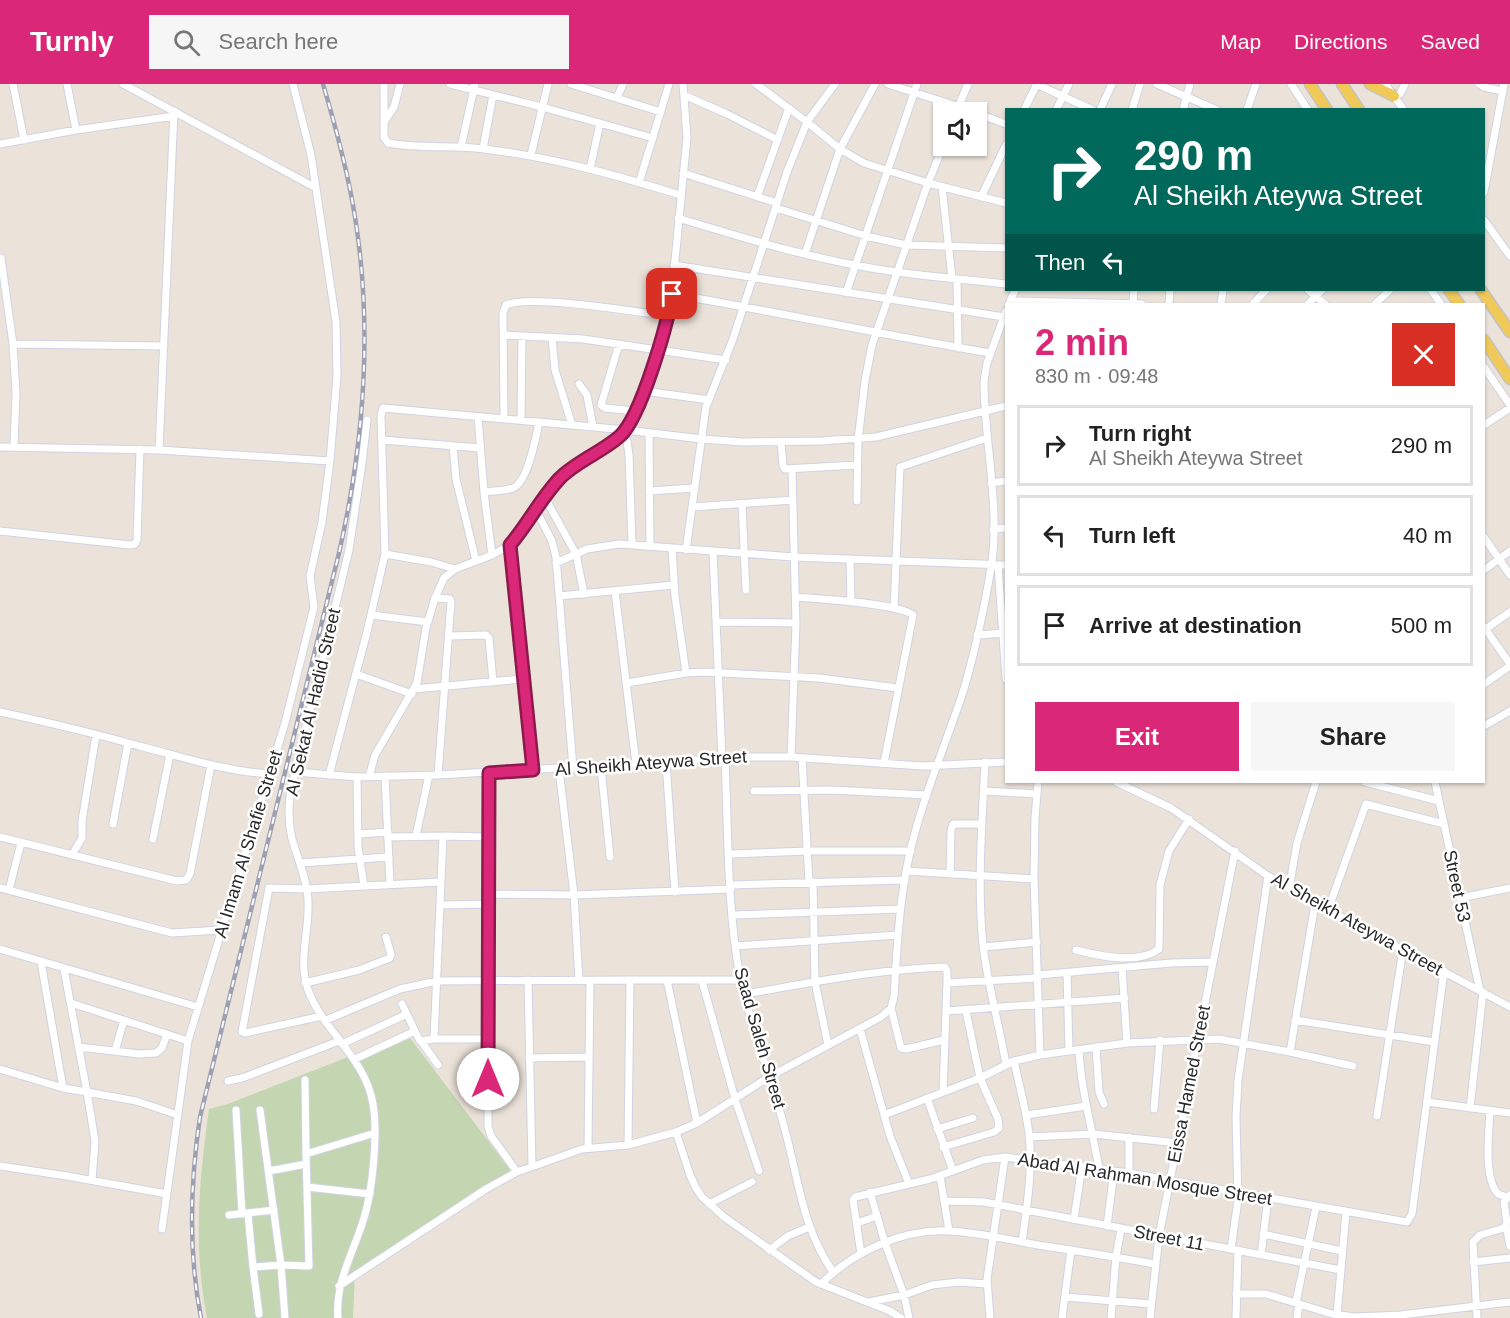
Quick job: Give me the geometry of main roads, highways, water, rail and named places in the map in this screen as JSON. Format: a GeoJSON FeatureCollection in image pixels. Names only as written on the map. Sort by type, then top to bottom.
{"type":"FeatureCollection","features":[{"type":"Feature","properties":{"kind":"main road"},"geometry":{"type":"LineString","coordinates":[[1310,84],[1326,108]]}},
{"type":"Feature","properties":{"kind":"main road"},"geometry":{"type":"LineString","coordinates":[[1342,84],[1358,108]]}},
{"type":"Feature","properties":{"kind":"main road"},"geometry":{"type":"LineString","coordinates":[[1370,84],[1394,96]]}},
{"type":"Feature","properties":{"kind":"main road"},"geometry":{"type":"LineString","coordinates":[[1482,291],[1510,332]]}},
{"type":"Feature","properties":{"kind":"main road"},"geometry":{"type":"LineString","coordinates":[[1485,342],[1510,379]]}},
{"type":"Feature","properties":{"kind":"railway"},"geometry":{"type":"LineString","coordinates":[[201,1318],[192,1243],[192,1192],[200,1117],[339,553],[348,512],[360,428],[364,344],[361,259],[349,183],[323,84]]}}]}
